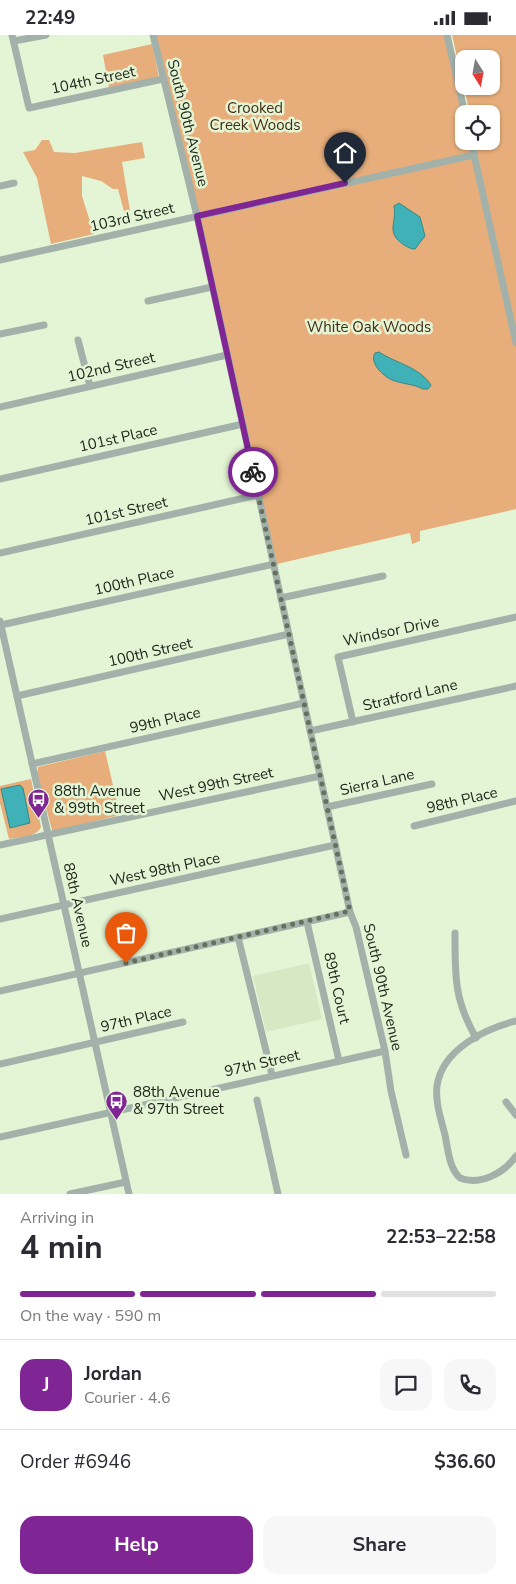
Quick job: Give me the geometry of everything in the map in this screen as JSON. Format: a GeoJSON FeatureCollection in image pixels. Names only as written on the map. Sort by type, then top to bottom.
{"type":"FeatureCollection","features":[{"type":"Feature","properties":{"kind":"street"},"geometry":{"type":"LineString","coordinates":[[13,38],[46,35]]}},
{"type":"Feature","properties":{"kind":"street","name":"South 90th Avenue"},"geometry":{"type":"LineString","coordinates":[[153,35],[197,216],[350,911],[356,927],[385,1051],[391,1091],[406,1155]]}},
{"type":"Feature","properties":{"kind":"street"},"geometry":{"type":"LineString","coordinates":[[447,35],[463,105]]}},
{"type":"Feature","properties":{"kind":"street","name":"104th Street"},"geometry":{"type":"LineString","coordinates":[[13,38],[29,107],[164,79]]}},
{"type":"Feature","properties":{"kind":"street"},"geometry":{"type":"LineString","coordinates":[[473,150],[516,343]]}},
{"type":"Feature","properties":{"kind":"street","name":"103rd Street"},"geometry":{"type":"LineString","coordinates":[[0,260],[474,155]]}},
{"type":"Feature","properties":{"kind":"street"},"geometry":{"type":"LineString","coordinates":[[0,186],[14,183]]}},
{"type":"Feature","properties":{"kind":"street"},"geometry":{"type":"LineString","coordinates":[[148,301],[212,287]]}},
{"type":"Feature","properties":{"kind":"street"},"geometry":{"type":"LineString","coordinates":[[0,334],[44,325]]}},
{"type":"Feature","properties":{"kind":"street"},"geometry":{"type":"LineString","coordinates":[[78,340],[90,386]]}},
{"type":"Feature","properties":{"kind":"street","name":"102nd Street"},"geometry":{"type":"LineString","coordinates":[[0,407],[227,355]]}},
{"type":"Feature","properties":{"kind":"street","name":"101st Place"},"geometry":{"type":"LineString","coordinates":[[0,479],[243,425]]}},
{"type":"Feature","properties":{"kind":"street","name":"101st Street"},"geometry":{"type":"LineString","coordinates":[[0,553],[258,495]]}},
{"type":"Feature","properties":{"kind":"street","name":"100th Place"},"geometry":{"type":"LineString","coordinates":[[0,623],[274,564]]}},
{"type":"Feature","properties":{"kind":"street"},"geometry":{"type":"LineString","coordinates":[[281,598],[383,576]]}},
{"type":"Feature","properties":{"kind":"street","name":"Windsor Drive"},"geometry":{"type":"LineString","coordinates":[[353,722],[338,657],[516,617]]}},
{"type":"Feature","properties":{"kind":"street","name":"88th Avenue"},"geometry":{"type":"LineString","coordinates":[[0,623],[129,1194]]}},
{"type":"Feature","properties":{"kind":"street","name":"100th Street"},"geometry":{"type":"LineString","coordinates":[[17,696],[289,634]]}},
{"type":"Feature","properties":{"kind":"street","name":"Stratford Lane"},"geometry":{"type":"LineString","coordinates":[[310,731],[516,686]]}},
{"type":"Feature","properties":{"kind":"street","name":"99th Place"},"geometry":{"type":"LineString","coordinates":[[32,764],[304,703]]}},
{"type":"Feature","properties":{"kind":"street","name":"West 99th Street"},"geometry":{"type":"LineString","coordinates":[[0,845],[320,776]]}},
{"type":"Feature","properties":{"kind":"street","name":"Sierra Lane"},"geometry":{"type":"LineString","coordinates":[[327,807],[432,784]]}},
{"type":"Feature","properties":{"kind":"street","name":"98th Place"},"geometry":{"type":"LineString","coordinates":[[414,826],[516,801]]}},
{"type":"Feature","properties":{"kind":"street","name":"West 98th Place"},"geometry":{"type":"LineString","coordinates":[[0,919],[336,845]]}},
{"type":"Feature","properties":{"kind":"street"},"geometry":{"type":"LineString","coordinates":[[0,991],[350,911]]}},
{"type":"Feature","properties":{"kind":"street","name":"89th Court"},"geometry":{"type":"LineString","coordinates":[[307,922],[339,1061]]}},
{"type":"Feature","properties":{"kind":"street"},"geometry":{"type":"LineString","coordinates":[[455,933],[455,976],[458,997],[464,1015],[476,1038]]}},
{"type":"Feature","properties":{"kind":"street"},"geometry":{"type":"LineString","coordinates":[[238,937],[272,1075]]}},
{"type":"Feature","properties":{"kind":"street"},"geometry":{"type":"LineString","coordinates":[[516,1021],[500,1026],[476,1038],[450,1057],[442,1071],[437,1087],[439,1111],[452,1165],[460,1178],[473,1181],[490,1177],[506,1168],[516,1156]]}},
{"type":"Feature","properties":{"kind":"street","name":"97th Place"},"geometry":{"type":"LineString","coordinates":[[0,1064],[183,1022]]}},
{"type":"Feature","properties":{"kind":"street","name":"97th Street"},"geometry":{"type":"LineString","coordinates":[[0,1137],[385,1051]]}},
{"type":"Feature","properties":{"kind":"street"},"geometry":{"type":"LineString","coordinates":[[257,1100],[278,1194]]}},
{"type":"Feature","properties":{"kind":"street"},"geometry":{"type":"LineString","coordinates":[[506,1102],[516,1115]]}},
{"type":"Feature","properties":{"kind":"street"},"geometry":{"type":"LineString","coordinates":[[70,1194],[126,1182]]}},
{"type":"Feature","properties":{"kind":"shaded area"},"geometry":{"type":"Polygon","coordinates":[[[309,963],[322,1019],[266,1032],[253,976],[309,963]]]}},
{"type":"Feature","properties":{"kind":"green space","name":"White Oak Woods"},"geometry":{"type":"Polygon","coordinates":[[[155,35],[447,35],[455,72],[455,95],[460,95],[462,105],[455,105],[455,150],[500,150],[500,105],[468,105],[466,95],[500,95],[500,50],[455,50],[452,35],[516,35],[516,509],[420,531],[420,541],[412,544],[410,533],[277,564],[197,234],[155,35]]]}},
{"type":"Feature","properties":{"kind":"green space"},"geometry":{"type":"Polygon","coordinates":[[[152,44],[159,77],[109,88],[103,55],[152,44]]]}},
{"type":"Feature","properties":{"kind":"green space"},"geometry":{"type":"Polygon","coordinates":[[[42,140],[49,140],[54,152],[75,153],[142,142],[145,158],[122,162],[130,211],[126,219],[118,189],[113,189],[101,181],[82,176],[82,196],[94,234],[51,244],[37,178],[23,152],[35,150],[42,140]]]}},
{"type":"Feature","properties":{"kind":"green space"},"geometry":{"type":"Polygon","coordinates":[[[105,751],[120,815],[52,830],[37,775],[38,767],[105,751]]]}},
{"type":"Feature","properties":{"kind":"green space"},"geometry":{"type":"Polygon","coordinates":[[[31,779],[41,827],[32,835],[9,839],[0,803],[0,786],[31,779]]]}},
{"type":"Feature","properties":{"kind":"water"},"geometry":{"type":"Polygon","coordinates":[[[399,203],[420,217],[425,236],[415,249],[404,245],[393,232],[394,206],[399,203]]]}},
{"type":"Feature","properties":{"kind":"water"},"geometry":{"type":"Polygon","coordinates":[[[379,352],[414,370],[431,385],[428,389],[423,389],[388,378],[375,365],[375,353],[379,352]]]}},
{"type":"Feature","properties":{"kind":"water"},"geometry":{"type":"Polygon","coordinates":[[[20,785],[23,788],[30,823],[10,828],[1,789],[20,785]]]}},
{"type":"Feature","properties":{"kind":"way so far"},"geometry":{"type":"LineString","coordinates":[[126,963],[350,911],[253,472]]}},
{"type":"Feature","properties":{"kind":"place","name":"88th Avenue & 99th Street"},"geometry":{"type":"Point","coordinates":[38,819]}},
{"type":"Feature","properties":{"kind":"place","name":"88th Avenue & 97th Street"},"geometry":{"type":"Point","coordinates":[117,1120]}},
{"type":"Feature","properties":{"kind":"route"},"geometry":{"type":"LineString","coordinates":[[253,472],[197,216],[345,183]]}},
{"type":"Feature","properties":{"kind":"park label","name":"Crooked Creek Woods"},"geometry":{"type":"Point","coordinates":[255,116]}}]}
